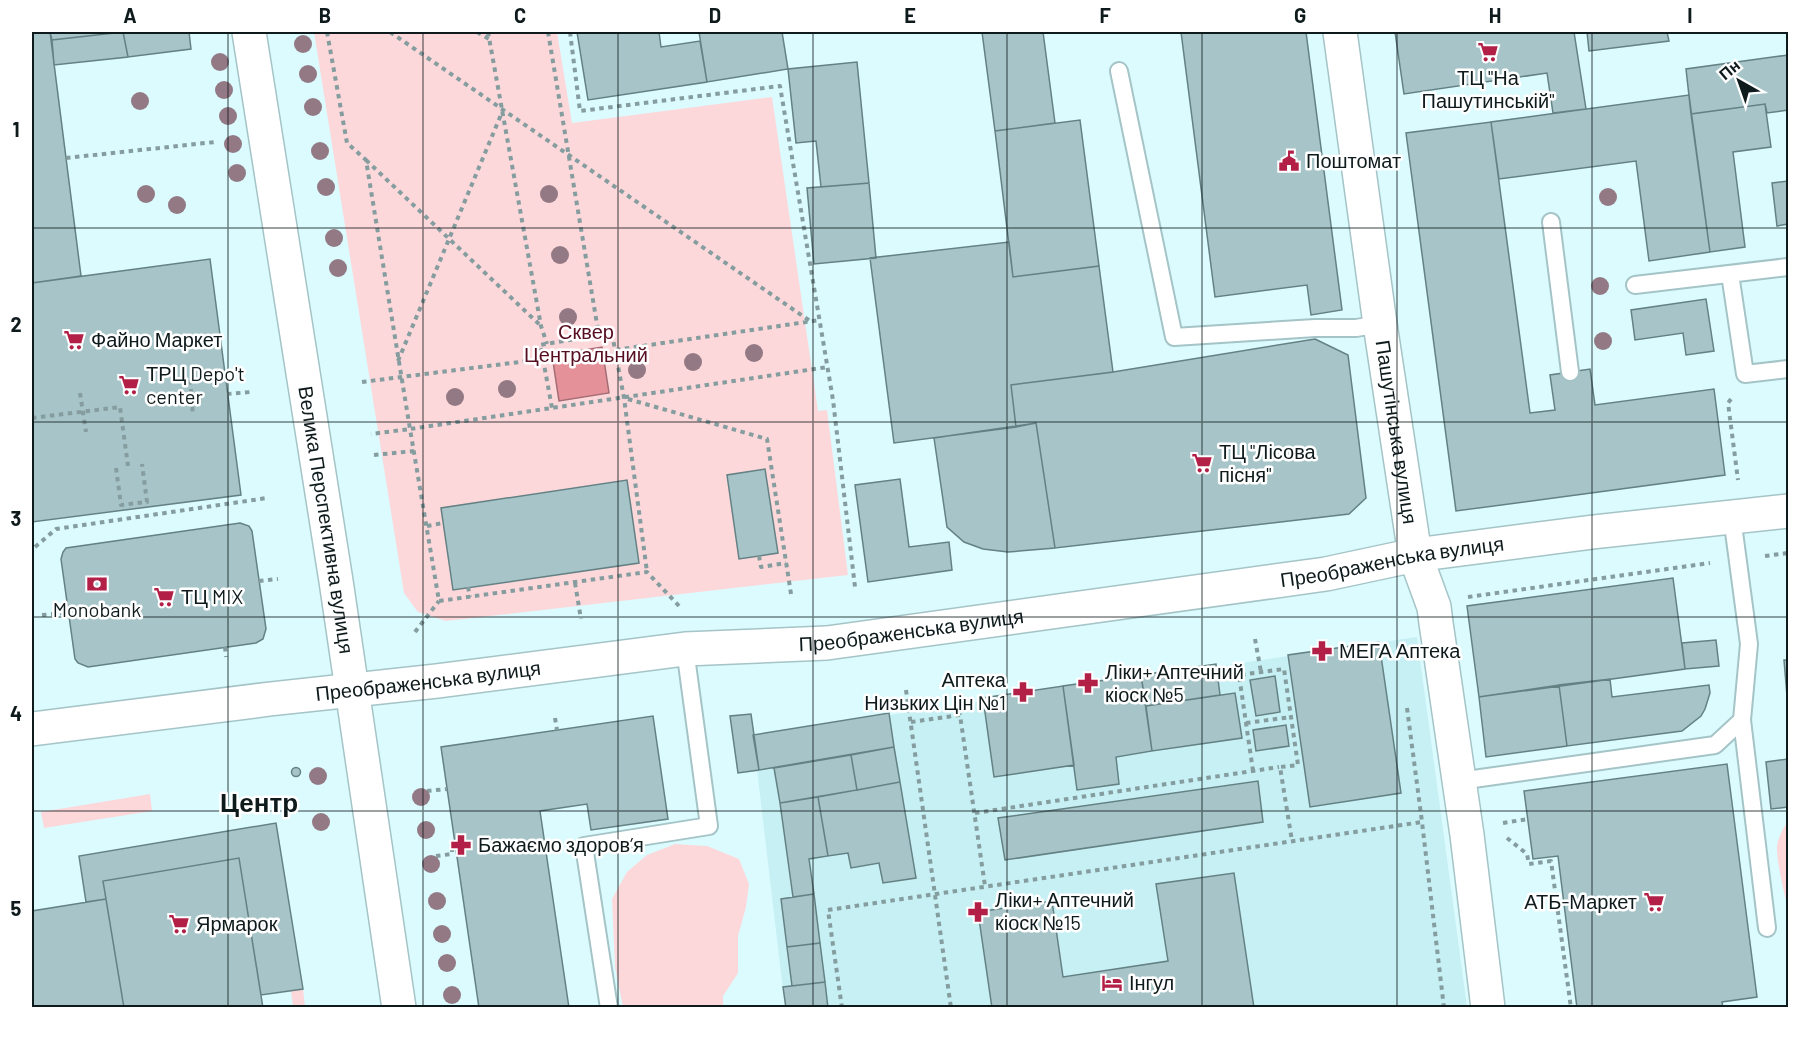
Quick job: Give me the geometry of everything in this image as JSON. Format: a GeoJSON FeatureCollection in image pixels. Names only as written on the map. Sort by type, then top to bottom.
{"type":"FeatureCollection","features":[{"type":"Feature","properties":{"kind":"main road","name":"Велика Перспективна вулиця"},"geometry":{"type":"LineString","coordinates":[[249,32],[334,570],[399,1008]]}},
{"type":"Feature","properties":{"kind":"main road","name":"Пашутінська вулиця"},"geometry":{"type":"LineString","coordinates":[[1340,32],[1380,324],[1415,555],[1434,607],[1488,1008]]}},
{"type":"Feature","properties":{"kind":"main road","name":"Преображенська вулиця"},"geometry":{"type":"LineString","coordinates":[[32,729],[685,649],[827,642],[929,630],[1326,574],[1415,555],[1593,532],[1736,502],[1788,511]]}},
{"type":"Feature","properties":{"kind":"lane"},"geometry":{"type":"LineString","coordinates":[[1119,71],[1174,337],[1315,328],[1356,328],[1380,324]]}},
{"type":"Feature","properties":{"kind":"lane"},"geometry":{"type":"LineString","coordinates":[[1551,222],[1570,372]]}},
{"type":"Feature","properties":{"kind":"lane"},"geometry":{"type":"LineString","coordinates":[[1635,285],[1788,267]]}},
{"type":"Feature","properties":{"kind":"lane"},"geometry":{"type":"LineString","coordinates":[[1730,274],[1745,374],[1788,369]]}},
{"type":"Feature","properties":{"kind":"lane"},"geometry":{"type":"LineString","coordinates":[[1736,502],[1739,560],[1749,644],[1742,720],[1767,928]]}},
{"type":"Feature","properties":{"kind":"lane"},"geometry":{"type":"LineString","coordinates":[[609,1008],[585,846],[710,826],[685,649]]}},
{"type":"Feature","properties":{"kind":"lane"},"geometry":{"type":"LineString","coordinates":[[1459,781],[1715,745],[1742,720]]}},
{"type":"Feature","properties":{"kind":"path"},"geometry":{"type":"LineString","coordinates":[[327,32],[347,143],[541,326]]}},
{"type":"Feature","properties":{"kind":"path"},"geometry":{"type":"LineString","coordinates":[[390,32],[810,321]]}},
{"type":"Feature","properties":{"kind":"path"},"geometry":{"type":"LineString","coordinates":[[477,32],[489,39]]}},
{"type":"Feature","properties":{"kind":"path"},"geometry":{"type":"LineString","coordinates":[[488,32],[541,326],[547,344]]}},
{"type":"Feature","properties":{"kind":"path"},"geometry":{"type":"LineString","coordinates":[[548,32],[599,336]]}},
{"type":"Feature","properties":{"kind":"path"},"geometry":{"type":"LineString","coordinates":[[570,32],[580,111],[780,86],[828,368],[855,588]]}},
{"type":"Feature","properties":{"kind":"path"},"geometry":{"type":"LineString","coordinates":[[398,361],[503,110]]}},
{"type":"Feature","properties":{"kind":"path"},"geometry":{"type":"LineString","coordinates":[[66,158],[215,141]]}},
{"type":"Feature","properties":{"kind":"path"},"geometry":{"type":"LineString","coordinates":[[366,160],[439,601]]}},
{"type":"Feature","properties":{"kind":"path"},"geometry":{"type":"LineString","coordinates":[[615,350],[820,320]]}},
{"type":"Feature","properties":{"kind":"path"},"geometry":{"type":"LineString","coordinates":[[552,408],[540,345],[612,333],[624,398],[647,572],[679,606]]}},
{"type":"Feature","properties":{"kind":"path"},"geometry":{"type":"LineString","coordinates":[[362,382],[543,358]]}},
{"type":"Feature","properties":{"kind":"path"},"geometry":{"type":"LineString","coordinates":[[371,434],[828,368]]}},
{"type":"Feature","properties":{"kind":"path"},"geometry":{"type":"LineString","coordinates":[[1736,502],[1728,404],[1745,374]]}},
{"type":"Feature","properties":{"kind":"path"},"geometry":{"type":"LineString","coordinates":[[190,380],[193,416]]}},
{"type":"Feature","properties":{"kind":"path"},"geometry":{"type":"LineString","coordinates":[[227,394],[251,392]]}},
{"type":"Feature","properties":{"kind":"path"},"geometry":{"type":"LineString","coordinates":[[80,393],[86,432]]}},
{"type":"Feature","properties":{"kind":"path"},"geometry":{"type":"LineString","coordinates":[[624,398],[767,439],[791,594]]}},
{"type":"Feature","properties":{"kind":"path"},"geometry":{"type":"LineString","coordinates":[[32,418],[120,407],[128,466]]}},
{"type":"Feature","properties":{"kind":"path"},"geometry":{"type":"LineString","coordinates":[[374,455],[414,451]]}},
{"type":"Feature","properties":{"kind":"path"},"geometry":{"type":"LineString","coordinates":[[116,468],[121,505],[147,502],[142,464]]}},
{"type":"Feature","properties":{"kind":"path"},"geometry":{"type":"LineString","coordinates":[[35,547],[56,529],[267,498]]}},
{"type":"Feature","properties":{"kind":"path"},"geometry":{"type":"LineString","coordinates":[[427,526],[443,523]]}},
{"type":"Feature","properties":{"kind":"path"},"geometry":{"type":"LineString","coordinates":[[1459,598],[1788,553]]}},
{"type":"Feature","properties":{"kind":"path"},"geometry":{"type":"LineString","coordinates":[[759,556],[761,567],[786,563]]}},
{"type":"Feature","properties":{"kind":"path"},"geometry":{"type":"LineString","coordinates":[[415,632],[439,601],[647,572]]}},
{"type":"Feature","properties":{"kind":"path"},"geometry":{"type":"LineString","coordinates":[[259,581],[278,579]]}},
{"type":"Feature","properties":{"kind":"path"},"geometry":{"type":"LineString","coordinates":[[575,583],[580,619]]}},
{"type":"Feature","properties":{"kind":"path"},"geometry":{"type":"LineString","coordinates":[[468,587],[470,597]]}},
{"type":"Feature","properties":{"kind":"path"},"geometry":{"type":"LineString","coordinates":[[42,615],[68,613]]}},
{"type":"Feature","properties":{"kind":"path"},"geometry":{"type":"LineString","coordinates":[[1255,639],[1261,672]]}},
{"type":"Feature","properties":{"kind":"path"},"geometry":{"type":"LineString","coordinates":[[225,647],[226,657]]}},
{"type":"Feature","properties":{"kind":"path"},"geometry":{"type":"LineString","coordinates":[[975,813],[1298,765],[1284,669],[1239,675],[1253,771]]}},
{"type":"Feature","properties":{"kind":"path"},"geometry":{"type":"LineString","coordinates":[[906,690],[951,1008]]}},
{"type":"Feature","properties":{"kind":"path"},"geometry":{"type":"LineString","coordinates":[[1406,697],[1444,1008]]}},
{"type":"Feature","properties":{"kind":"path"},"geometry":{"type":"LineString","coordinates":[[910,722],[960,715],[985,886]]}},
{"type":"Feature","properties":{"kind":"path"},"geometry":{"type":"LineString","coordinates":[[1246,723],[1291,717]]}},
{"type":"Feature","properties":{"kind":"path"},"geometry":{"type":"LineString","coordinates":[[555,718],[557,730]]}},
{"type":"Feature","properties":{"kind":"path"},"geometry":{"type":"LineString","coordinates":[[1280,767],[1292,841]]}},
{"type":"Feature","properties":{"kind":"path"},"geometry":{"type":"LineString","coordinates":[[427,791],[447,789]]}},
{"type":"Feature","properties":{"kind":"path"},"geometry":{"type":"LineString","coordinates":[[842,1008],[828,910],[1422,822]]}},
{"type":"Feature","properties":{"kind":"path"},"geometry":{"type":"LineString","coordinates":[[1505,836],[1527,854],[1529,864],[1551,861],[1571,1008]]}},
{"type":"Feature","properties":{"kind":"path"},"geometry":{"type":"LineString","coordinates":[[436,856],[452,854],[452,846],[455,845]]}},
{"type":"Feature","properties":{"kind":"shaded area"},"geometry":{"type":"Polygon","coordinates":[[[602,347],[609,393],[559,401],[552,355],[602,347]]]}},
{"type":"Feature","properties":{"kind":"shaded area"},"geometry":{"type":"Polygon","coordinates":[[[1417,637],[1467,1007],[785,1007],[753,735],[1417,637]]]}},
{"type":"Feature","properties":{"kind":"green space","name":"Сквер Центральний"},"geometry":{"type":"Polygon","coordinates":[[[314,32],[557,32],[572,123],[772,97],[818,411],[827,410],[848,575],[446,621],[418,612],[404,593],[314,32]]]}},
{"type":"Feature","properties":{"kind":"green space"},"geometry":{"type":"Polygon","coordinates":[[[150,794],[152,811],[44,828],[41,812],[150,794]]]}},
{"type":"Feature","properties":{"kind":"green space"},"geometry":{"type":"Polygon","coordinates":[[[1788,821],[1788,907],[1777,848],[1788,821]]]}},
{"type":"Feature","properties":{"kind":"green space"},"geometry":{"type":"Polygon","coordinates":[[[675,844],[707,846],[739,859],[749,884],[746,907],[738,936],[738,973],[723,996],[723,1007],[623,1007],[615,967],[612,899],[627,872],[647,855],[675,844]]]}},
{"type":"Feature","properties":{"kind":"green space"},"geometry":{"type":"Polygon","coordinates":[[[303,989],[305,1007],[293,1007],[291,991],[303,989]]]}},
{"type":"Feature","properties":{"kind":"building"},"geometry":{"type":"Polygon","coordinates":[[[32,32],[50,32],[81,276],[32,283],[32,32]]]}},
{"type":"Feature","properties":{"kind":"building"},"geometry":{"type":"Polygon","coordinates":[[[50,32],[123,32],[52,40],[50,32]]]}},
{"type":"Feature","properties":{"kind":"building"},"geometry":{"type":"Polygon","coordinates":[[[123,32],[189,32],[191,49],[128,57],[123,32]]]}},
{"type":"Feature","properties":{"kind":"building"},"geometry":{"type":"Polygon","coordinates":[[[123,32],[128,57],[54,65],[52,40],[123,32]]]}},
{"type":"Feature","properties":{"kind":"building"},"geometry":{"type":"Polygon","coordinates":[[[577,32],[659,32],[661,47],[700,41],[707,82],[588,100],[577,32]]]}},
{"type":"Feature","properties":{"kind":"building"},"geometry":{"type":"Polygon","coordinates":[[[699,32],[782,32],[788,69],[707,82],[699,32]]]}},
{"type":"Feature","properties":{"kind":"building"},"geometry":{"type":"Polygon","coordinates":[[[982,32],[1043,32],[1055,123],[995,131],[982,32]]]}},
{"type":"Feature","properties":{"kind":"building"},"geometry":{"type":"Polygon","coordinates":[[[1181,32],[1306,32],[1342,310],[1311,315],[1307,285],[1215,297],[1181,32]]]}},
{"type":"Feature","properties":{"kind":"building","name":"ТЦ \"На Пашутинській\""},"geometry":{"type":"Polygon","coordinates":[[[1395,32],[1574,32],[1586,109],[1553,113],[1547,73],[1404,94],[1395,32]]]}},
{"type":"Feature","properties":{"kind":"building"},"geometry":{"type":"Polygon","coordinates":[[[1587,32],[1667,32],[1669,41],[1589,51],[1587,32]]]}},
{"type":"Feature","properties":{"kind":"building"},"geometry":{"type":"Polygon","coordinates":[[[1788,55],[1788,110],[1767,113],[1765,104],[1691,114],[1686,69],[1788,55]]]}},
{"type":"Feature","properties":{"kind":"building"},"geometry":{"type":"Polygon","coordinates":[[[857,62],[869,183],[821,187],[816,141],[796,143],[788,69],[857,62]]]}},
{"type":"Feature","properties":{"kind":"building"},"geometry":{"type":"Polygon","coordinates":[[[1689,95],[1710,252],[1649,261],[1636,161],[1499,179],[1491,122],[1689,95]]]}},
{"type":"Feature","properties":{"kind":"building"},"geometry":{"type":"Polygon","coordinates":[[[1765,104],[1771,147],[1733,152],[1745,247],[1710,252],[1691,114],[1765,104]]]}},
{"type":"Feature","properties":{"kind":"building"},"geometry":{"type":"Polygon","coordinates":[[[1080,120],[1099,266],[1013,277],[995,131],[1080,120]]]}},
{"type":"Feature","properties":{"kind":"building"},"geometry":{"type":"Polygon","coordinates":[[[1491,122],[1530,413],[1555,410],[1550,375],[1590,369],[1595,405],[1714,389],[1725,475],[1456,511],[1406,133],[1491,122]]]}},
{"type":"Feature","properties":{"kind":"building"},"geometry":{"type":"Polygon","coordinates":[[[1788,181],[1788,224],[1777,226],[1772,183],[1788,181]]]}},
{"type":"Feature","properties":{"kind":"building"},"geometry":{"type":"Polygon","coordinates":[[[869,183],[876,258],[814,264],[807,188],[869,183]]]}},
{"type":"Feature","properties":{"kind":"building"},"geometry":{"type":"Polygon","coordinates":[[[1009,242],[1013,277],[1099,266],[1113,372],[1011,385],[1016,427],[894,443],[870,258],[1009,242]]]}},
{"type":"Feature","properties":{"kind":"building","name":"ТРЦ Depo't center"},"geometry":{"type":"Polygon","coordinates":[[[210,259],[241,495],[32,522],[32,283],[210,259]]]}},
{"type":"Feature","properties":{"kind":"building"},"geometry":{"type":"Polygon","coordinates":[[[1706,299],[1714,351],[1686,355],[1683,333],[1635,340],[1631,310],[1706,299]]]}},
{"type":"Feature","properties":{"kind":"building","name":"ТЦ \"Лісова пісня\""},"geometry":{"type":"Polygon","coordinates":[[[1315,339],[1348,355],[1366,498],[1349,514],[1055,548],[1036,423],[1016,427],[1011,385],[1113,372],[1315,339]]]}},
{"type":"Feature","properties":{"kind":"building"},"geometry":{"type":"Polygon","coordinates":[[[1036,423],[1055,548],[1008,552],[983,549],[964,542],[947,527],[934,438],[1036,423]]]}},
{"type":"Feature","properties":{"kind":"building"},"geometry":{"type":"Polygon","coordinates":[[[765,469],[778,553],[739,559],[727,475],[765,469]]]}},
{"type":"Feature","properties":{"kind":"building"},"geometry":{"type":"Polygon","coordinates":[[[900,479],[909,547],[949,542],[952,570],[868,582],[855,485],[900,479]]]}},
{"type":"Feature","properties":{"kind":"building"},"geometry":{"type":"Polygon","coordinates":[[[627,480],[639,563],[453,590],[441,508],[627,480]]]}},
{"type":"Feature","properties":{"kind":"building","name":"ТЦ MIX"},"geometry":{"type":"Polygon","coordinates":[[[240,523],[249,526],[252,531],[266,629],[263,639],[256,643],[88,667],[78,663],[75,659],[61,559],[66,548],[240,523]]]}},
{"type":"Feature","properties":{"kind":"building"},"geometry":{"type":"Polygon","coordinates":[[[1673,578],[1685,669],[1479,697],[1467,606],[1673,578]]]}},
{"type":"Feature","properties":{"kind":"building"},"geometry":{"type":"Polygon","coordinates":[[[1716,640],[1719,666],[1685,669],[1682,643],[1716,640]]]}},
{"type":"Feature","properties":{"kind":"building"},"geometry":{"type":"Polygon","coordinates":[[[1379,642],[1401,793],[1310,807],[1288,655],[1379,642]]]}},
{"type":"Feature","properties":{"kind":"building"},"geometry":{"type":"Polygon","coordinates":[[[1784,660],[1788,660],[1788,708],[1784,660]]]}},
{"type":"Feature","properties":{"kind":"building"},"geometry":{"type":"Polygon","coordinates":[[[1216,664],[1220,695],[1146,706],[1141,675],[1216,664]]]}},
{"type":"Feature","properties":{"kind":"building"},"geometry":{"type":"Polygon","coordinates":[[[1141,675],[1152,751],[1116,757],[1119,784],[1077,790],[1063,686],[1141,675]]]}},
{"type":"Feature","properties":{"kind":"building"},"geometry":{"type":"Polygon","coordinates":[[[1275,676],[1280,712],[1256,716],[1250,680],[1275,676]]]}},
{"type":"Feature","properties":{"kind":"building"},"geometry":{"type":"Polygon","coordinates":[[[1610,679],[1612,697],[1709,685],[1710,693],[1701,716],[1682,731],[1567,746],[1559,685],[1610,679]]]}},
{"type":"Feature","properties":{"kind":"building"},"geometry":{"type":"Polygon","coordinates":[[[1559,685],[1567,746],[1486,757],[1479,697],[1559,685]]]}},
{"type":"Feature","properties":{"kind":"building"},"geometry":{"type":"Polygon","coordinates":[[[1063,686],[1074,765],[994,777],[983,698],[1063,686]]]}},
{"type":"Feature","properties":{"kind":"building"},"geometry":{"type":"Polygon","coordinates":[[[1235,693],[1242,738],[1152,751],[1146,706],[1235,693]]]}},
{"type":"Feature","properties":{"kind":"building"},"geometry":{"type":"Polygon","coordinates":[[[889,713],[894,747],[759,770],[753,735],[889,713]]]}},
{"type":"Feature","properties":{"kind":"building"},"geometry":{"type":"Polygon","coordinates":[[[751,714],[759,770],[738,773],[730,716],[751,714]]]}},
{"type":"Feature","properties":{"kind":"building"},"geometry":{"type":"Polygon","coordinates":[[[653,716],[668,819],[591,830],[587,804],[540,811],[569,1008],[479,1008],[441,747],[653,716]]]}},
{"type":"Feature","properties":{"kind":"building"},"geometry":{"type":"Polygon","coordinates":[[[1286,725],[1289,746],[1256,751],[1253,730],[1286,725]]]}},
{"type":"Feature","properties":{"kind":"building"},"geometry":{"type":"Polygon","coordinates":[[[894,747],[900,782],[857,790],[851,755],[894,747]]]}},
{"type":"Feature","properties":{"kind":"building"},"geometry":{"type":"Polygon","coordinates":[[[851,755],[857,790],[780,803],[774,768],[851,755]]]}},
{"type":"Feature","properties":{"kind":"building"},"geometry":{"type":"Polygon","coordinates":[[[1788,759],[1788,807],[1771,809],[1766,762],[1788,759]]]}},
{"type":"Feature","properties":{"kind":"building","name":"АТБ-Маркет"},"geometry":{"type":"Polygon","coordinates":[[[1727,764],[1757,997],[1722,1002],[1723,1008],[1577,1008],[1558,856],[1533,859],[1524,791],[1727,764]]]}},
{"type":"Feature","properties":{"kind":"building"},"geometry":{"type":"Polygon","coordinates":[[[296,768],[300,772],[296,776],[292,772],[296,768]]]}},
{"type":"Feature","properties":{"kind":"building"},"geometry":{"type":"Polygon","coordinates":[[[1258,781],[1263,822],[1005,860],[998,818],[1258,781]]]}},
{"type":"Feature","properties":{"kind":"building"},"geometry":{"type":"Polygon","coordinates":[[[900,782],[916,878],[883,883],[879,863],[851,868],[848,853],[828,856],[818,797],[900,782]]]}},
{"type":"Feature","properties":{"kind":"building"},"geometry":{"type":"Polygon","coordinates":[[[818,797],[828,856],[809,859],[814,894],[793,897],[780,803],[818,797]]]}},
{"type":"Feature","properties":{"kind":"building"},"geometry":{"type":"Polygon","coordinates":[[[276,823],[303,989],[261,995],[239,858],[103,881],[106,899],[86,902],[79,856],[276,823]]]}},
{"type":"Feature","properties":{"kind":"building"},"geometry":{"type":"Polygon","coordinates":[[[239,858],[263,1008],[124,1008],[103,881],[239,858]]]}},
{"type":"Feature","properties":{"kind":"building"},"geometry":{"type":"Polygon","coordinates":[[[1234,873],[1254,1008],[992,1008],[978,912],[1052,901],[1063,977],[1168,961],[1156,884],[1234,873]]]}},
{"type":"Feature","properties":{"kind":"building"},"geometry":{"type":"Polygon","coordinates":[[[814,894],[820,943],[787,947],[781,899],[814,894]]]}},
{"type":"Feature","properties":{"kind":"building"},"geometry":{"type":"Polygon","coordinates":[[[106,899],[124,1008],[32,1008],[32,911],[106,899]]]}},
{"type":"Feature","properties":{"kind":"building"},"geometry":{"type":"Polygon","coordinates":[[[820,943],[825,982],[792,986],[787,947],[820,943]]]}},
{"type":"Feature","properties":{"kind":"building"},"geometry":{"type":"Polygon","coordinates":[[[825,982],[828,1008],[786,1008],[783,987],[825,982]]]}},
{"type":"Feature","properties":{"kind":"place","name":"ТЦ \"На Пашутинській\""},"geometry":{"type":"Point","coordinates":[1488,52]}},
{"type":"Feature","properties":{"kind":"place","name":"Поштомат"},"geometry":{"type":"Point","coordinates":[1289,161]}},
{"type":"Feature","properties":{"kind":"place","name":"Файно Маркет"},"geometry":{"type":"Point","coordinates":[74,340]}},
{"type":"Feature","properties":{"kind":"place","name":"ТРЦ Depo't center"},"geometry":{"type":"Point","coordinates":[129,385]}},
{"type":"Feature","properties":{"kind":"place","name":"ТЦ \"Лісова пісня\""},"geometry":{"type":"Point","coordinates":[1202,463]}},
{"type":"Feature","properties":{"kind":"place","name":"Monobank"},"geometry":{"type":"Point","coordinates":[97,584]}},
{"type":"Feature","properties":{"kind":"place","name":"ТЦ MIX"},"geometry":{"type":"Point","coordinates":[164,597]}},
{"type":"Feature","properties":{"kind":"place","name":"МЕГА Аптека"},"geometry":{"type":"Point","coordinates":[1322,651]}},
{"type":"Feature","properties":{"kind":"place","name":"Ліки+ Аптечний кіоск №5"},"geometry":{"type":"Point","coordinates":[1088,683]}},
{"type":"Feature","properties":{"kind":"place","name":"Аптека Низьких Цін №1"},"geometry":{"type":"Point","coordinates":[1023,692]}},
{"type":"Feature","properties":{"kind":"place","name":"Бажаємо здоровʼя"},"geometry":{"type":"Point","coordinates":[461,845]}},
{"type":"Feature","properties":{"kind":"place","name":"АТБ-Маркет"},"geometry":{"type":"Point","coordinates":[1654,902]}},
{"type":"Feature","properties":{"kind":"place","name":"Ліки+ Аптечний кіоск №15"},"geometry":{"type":"Point","coordinates":[978,912]}},
{"type":"Feature","properties":{"kind":"place","name":"Ярмарок"},"geometry":{"type":"Point","coordinates":[179,924]}},
{"type":"Feature","properties":{"kind":"place","name":"Інгул"},"geometry":{"type":"Point","coordinates":[1112,983]}},
{"type":"Feature","properties":{"kind":"district","name":"Центр"},"geometry":{"type":"Point","coordinates":[259,803]}}]}
